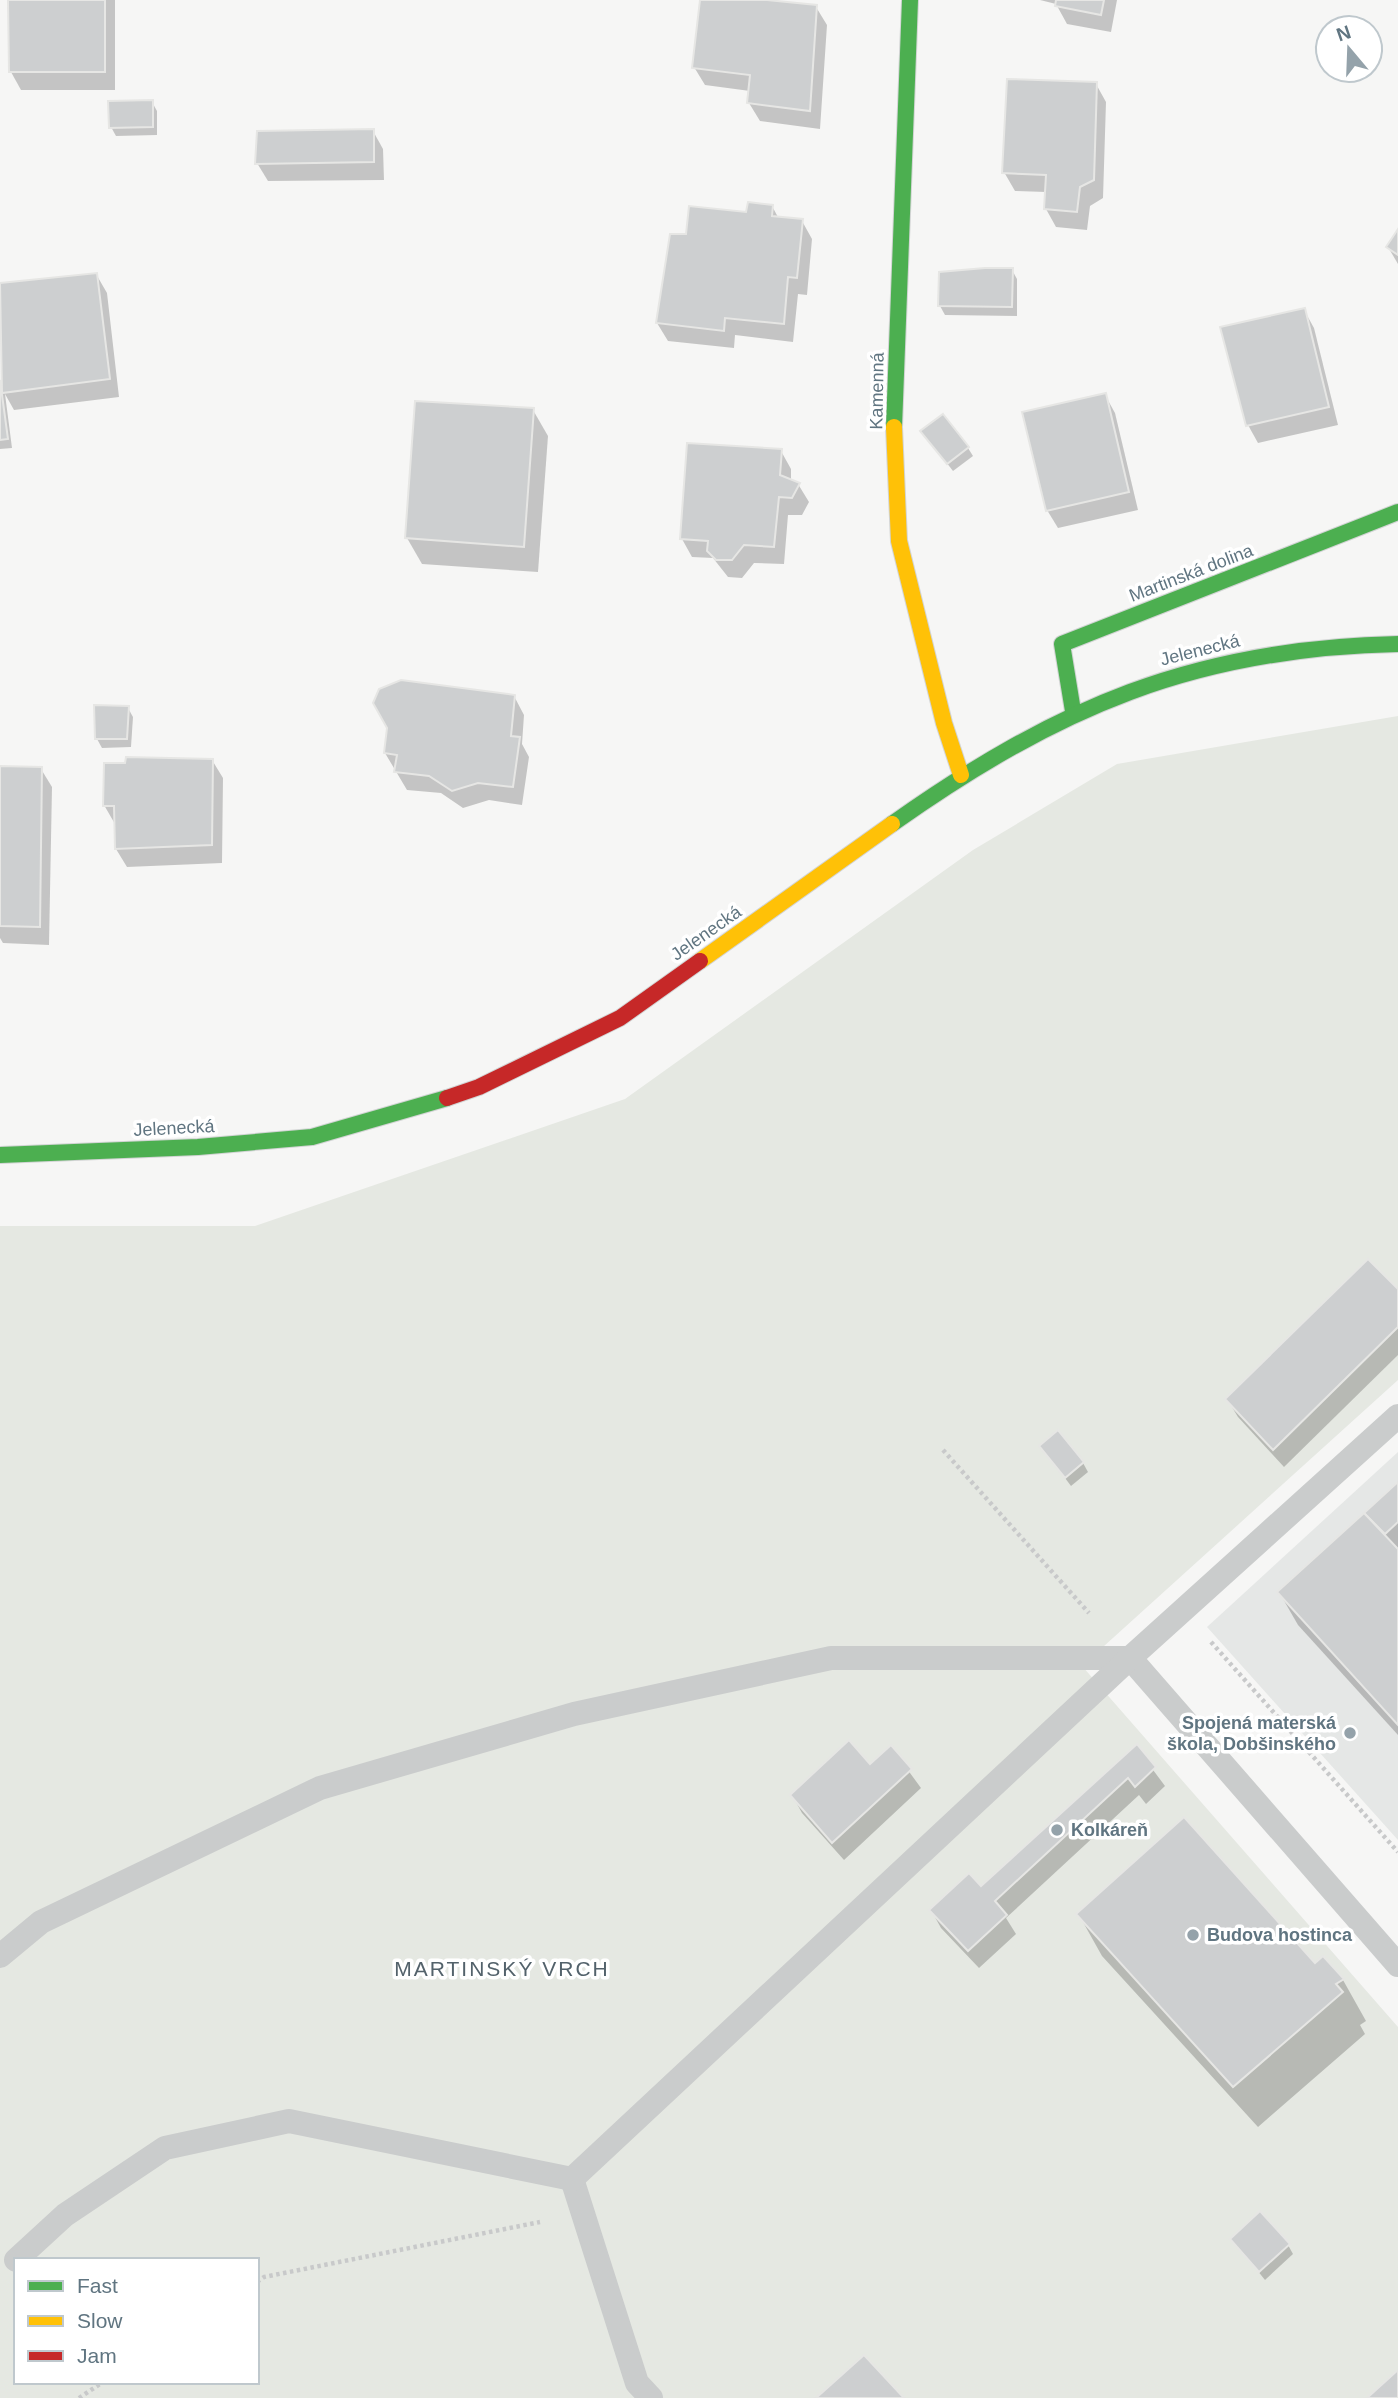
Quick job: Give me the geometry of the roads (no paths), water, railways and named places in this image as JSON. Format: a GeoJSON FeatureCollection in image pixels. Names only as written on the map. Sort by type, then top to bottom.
{"type":"FeatureCollection","features":[{"type":"Feature","properties":{"kind":"street","name":"Kamenná"},"geometry":{"type":"LineString","coordinates":[[910,0],[894,419],[899,541],[944,723],[961,775]]}},
{"type":"Feature","properties":{"kind":"street","name":"Martinská dolina"},"geometry":{"type":"LineString","coordinates":[[1073,711],[1062,644],[1398,512]]}},
{"type":"Feature","properties":{"kind":"street","name":"Jelenecká"},"geometry":{"type":"LineString","coordinates":[[0,1155],[198,1147],[312,1137],[399,1114],[479,1087],[620,1018],[961,775],[1017,740],[1073,711],[1146,683],[1220,662],[1304,648],[1398,644]]}},
{"type":"Feature","properties":{"kind":"lane"},"geometry":{"type":"LineString","coordinates":[[572,2179],[1130,1658],[1398,1416]]}},
{"type":"Feature","properties":{"kind":"lane"},"geometry":{"type":"LineString","coordinates":[[0,1956],[41,1922],[320,1788],[574,1714],[831,1658],[1130,1658],[1398,1965]]}},
{"type":"Feature","properties":{"kind":"lane"},"geometry":{"type":"LineString","coordinates":[[18,2258],[65,2215],[165,2148],[289,2121],[572,2179]]}},
{"type":"Feature","properties":{"kind":"lane"},"geometry":{"type":"LineString","coordinates":[[572,2179],[637,2382],[651,2398]]}},
{"type":"Feature","properties":{"kind":"lane"},"geometry":{"type":"LineString","coordinates":[[0,2275],[14,2262]]}},
{"type":"Feature","properties":{"kind":"place","name":"Spojená materská škola, Dobšinského"},"geometry":{"type":"Point","coordinates":[1350,1733]}},
{"type":"Feature","properties":{"kind":"place","name":"Kolkáreň"},"geometry":{"type":"Point","coordinates":[1057,1830]}},
{"type":"Feature","properties":{"kind":"place","name":"Budova hostinca"},"geometry":{"type":"Point","coordinates":[1193,1935]}},
{"type":"Feature","properties":{"kind":"district","name":"MARTINSKÝ VRCH"},"geometry":{"type":"Point","coordinates":[502,1968]}}]}
